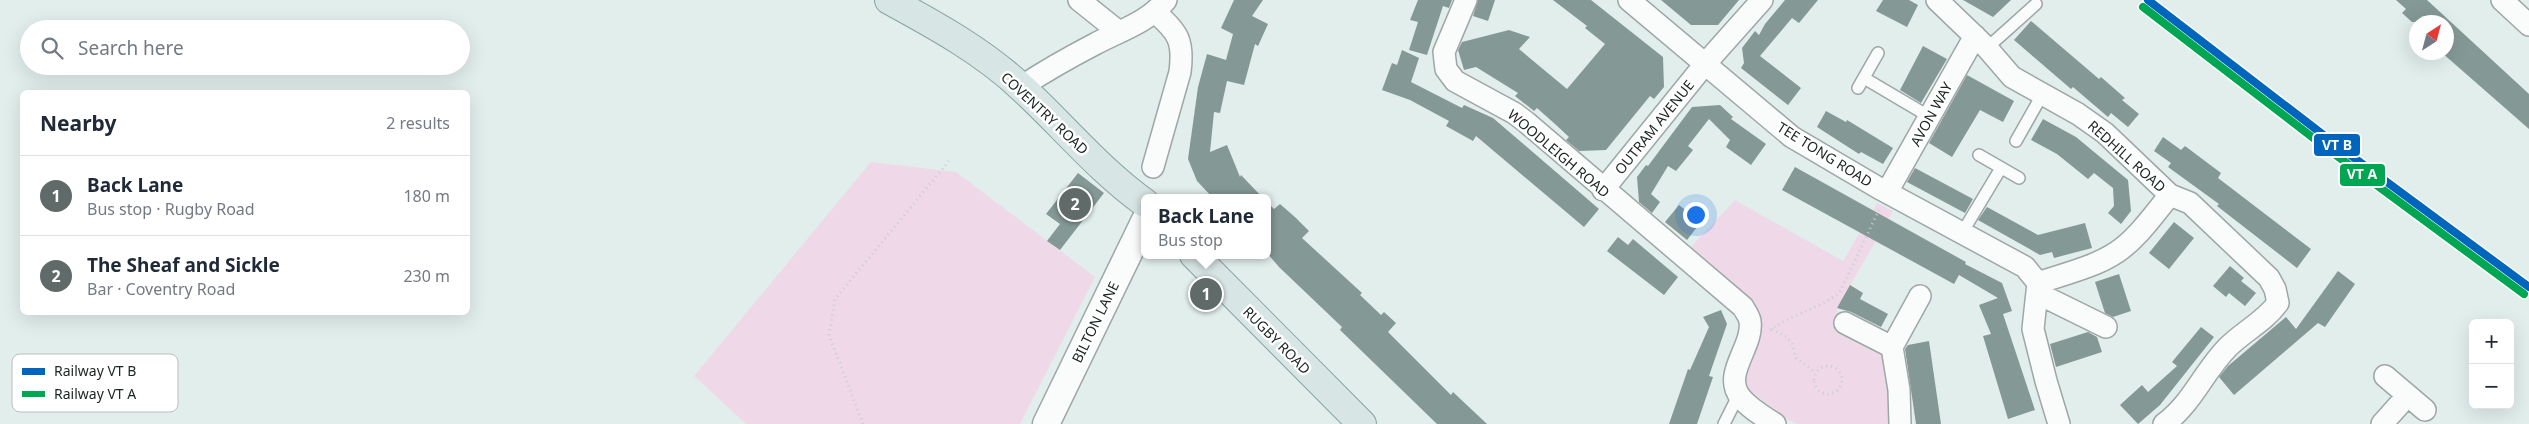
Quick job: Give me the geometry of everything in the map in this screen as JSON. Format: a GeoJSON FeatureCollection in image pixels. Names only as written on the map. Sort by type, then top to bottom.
{"type":"FeatureCollection","features":[{"type":"Feature","properties":{"kind":"main road","name":"COVENTRY ROAD"},"geometry":{"type":"LineString","coordinates":[[889,0],[934,24],[1021,87],[1093,158],[1141,199]]}},
{"type":"Feature","properties":{"kind":"main road","name":"RUGBY ROAD"},"geometry":{"type":"LineString","coordinates":[[1198,259],[1362,424]]}},
{"type":"Feature","properties":{"kind":"street"},"geometry":{"type":"LineString","coordinates":[[1079,0],[1119,32]]}},
{"type":"Feature","properties":{"kind":"street","name":"WOODLEIGH ROAD"},"geometry":{"type":"LineString","coordinates":[[1466,0],[1444,52],[1446,69],[1455,81],[1514,113],[1526,122],[1603,190],[1735,299],[1750,320],[1749,336],[1738,362],[1734,383],[1738,394]]}},
{"type":"Feature","properties":{"kind":"street","name":"TEE TONG ROAD"},"geometry":{"type":"LineString","coordinates":[[1629,0],[1792,137],[2025,267],[2038,288]]}},
{"type":"Feature","properties":{"kind":"street"},"geometry":{"type":"LineString","coordinates":[[1705,64],[1762,0]]}},
{"type":"Feature","properties":{"kind":"street","name":"REDHILL ROAD"},"geometry":{"type":"LineString","coordinates":[[1936,0],[1981,42],[2012,77],[2078,114],[2105,133],[2170,195],[2190,202],[2269,278],[2275,289],[2278,303],[2269,315],[2229,346],[2208,372],[2185,406],[2164,424]]}},
{"type":"Feature","properties":{"kind":"street"},"geometry":{"type":"LineString","coordinates":[[2502,0],[2529,25]]}},
{"type":"Feature","properties":{"kind":"street"},"geometry":{"type":"LineString","coordinates":[[1021,87],[1082,50],[1119,32],[1161,7],[1179,40],[1182,57],[1180,72],[1153,167]]}},
{"type":"Feature","properties":{"kind":"street","name":"AVON WAY"},"geometry":{"type":"LineString","coordinates":[[1888,192],[1930,117],[1981,42]]}},
{"type":"Feature","properties":{"kind":"street","name":"OUTRAM AVENUE"},"geometry":{"type":"LineString","coordinates":[[1603,190],[1705,64]]}},
{"type":"Feature","properties":{"kind":"street"},"geometry":{"type":"LineString","coordinates":[[2038,288],[2118,252],[2131,240],[2170,195]]}},
{"type":"Feature","properties":{"kind":"street","name":"BILTON LANE"},"geometry":{"type":"LineString","coordinates":[[1046,424],[1141,228]]}},
{"type":"Feature","properties":{"kind":"street"},"geometry":{"type":"LineString","coordinates":[[2038,288],[2106,327]]}},
{"type":"Feature","properties":{"kind":"street"},"geometry":{"type":"LineString","coordinates":[[2038,288],[2033,329],[2059,424]]}},
{"type":"Feature","properties":{"kind":"street"},"geometry":{"type":"LineString","coordinates":[[1900,424],[1899,390],[1892,347],[1920,296]]}},
{"type":"Feature","properties":{"kind":"street"},"geometry":{"type":"LineString","coordinates":[[1845,323],[1892,347]]}},
{"type":"Feature","properties":{"kind":"street"},"geometry":{"type":"LineString","coordinates":[[2385,376],[2425,410]]}},
{"type":"Feature","properties":{"kind":"street"},"geometry":{"type":"LineString","coordinates":[[1738,394],[1754,411],[1775,424]]}},
{"type":"Feature","properties":{"kind":"street"},"geometry":{"type":"LineString","coordinates":[[2382,424],[2407,396]]}},
{"type":"Feature","properties":{"kind":"lane"},"geometry":{"type":"LineString","coordinates":[[1981,42],[2036,4]]}},
{"type":"Feature","properties":{"kind":"lane"},"geometry":{"type":"LineString","coordinates":[[1858,88],[1878,53]]}},
{"type":"Feature","properties":{"kind":"lane"},"geometry":{"type":"LineString","coordinates":[[1864,78],[1930,117]]}},
{"type":"Feature","properties":{"kind":"lane"},"geometry":{"type":"LineString","coordinates":[[2016,141],[2042,95]]}},
{"type":"Feature","properties":{"kind":"lane"},"geometry":{"type":"LineString","coordinates":[[1979,155],[2019,178]]}},
{"type":"Feature","properties":{"kind":"lane"},"geometry":{"type":"LineString","coordinates":[[1962,233],[2001,168]]}},
{"type":"Feature","properties":{"kind":"lane"},"geometry":{"type":"LineString","coordinates":[[1724,424],[1738,394]]}},
{"type":"Feature","properties":{"kind":"path"},"geometry":{"type":"LineString","coordinates":[[863,424],[829,335],[835,299],[949,161]]}},
{"type":"Feature","properties":{"kind":"path"},"geometry":{"type":"LineString","coordinates":[[1765,335],[1771,328],[1830,300],[1840,292],[1888,192]]}},
{"type":"Feature","properties":{"kind":"path"},"geometry":{"type":"LineString","coordinates":[[1771,328],[1787,338],[1792,344],[1796,358],[1815,372]]}},
{"type":"Feature","properties":{"kind":"path"},"geometry":{"type":"LineString","coordinates":[[1826,365],[1834,366],[1840,371],[1842,377],[1839,390],[1827,395],[1817,389],[1813,376],[1815,372],[1826,365]]}},
{"type":"Feature","properties":{"kind":"shaded area"},"geometry":{"type":"Polygon","coordinates":[[[871,162],[956,172],[1095,277],[1020,424],[746,424],[694,376],[871,162]]]}},
{"type":"Feature","properties":{"kind":"shaded area"},"geometry":{"type":"Polygon","coordinates":[[[1735,200],[1843,261],[1877,203],[1893,211],[1836,310],[1883,353],[1894,424],[1797,424],[1787,419],[1747,388],[1744,368],[1756,310],[1745,294],[1691,247],[1735,200]]]}},
{"type":"Feature","properties":{"kind":"building"},"geometry":{"type":"Polygon","coordinates":[[[1234,0],[1263,0],[1252,16],[1268,24],[1258,46],[1255,44],[1244,85],[1227,81],[1220,113],[1214,112],[1210,152],[1227,145],[1240,177],[1241,175],[1259,194],[1209,194],[1197,181],[1188,159],[1198,87],[1207,54],[1226,60],[1233,34],[1221,28],[1234,0]]]}},
{"type":"Feature","properties":{"kind":"building"},"geometry":{"type":"Polygon","coordinates":[[[1418,0],[1452,0],[1449,8],[1443,6],[1427,55],[1409,50],[1418,22],[1410,20],[1418,0]]]}},
{"type":"Feature","properties":{"kind":"building"},"geometry":{"type":"Polygon","coordinates":[[[1478,0],[1495,0],[1488,21],[1473,16],[1478,0]]]}},
{"type":"Feature","properties":{"kind":"building"},"geometry":{"type":"Polygon","coordinates":[[[1553,0],[1591,0],[1663,57],[1664,87],[1654,99],[1650,96],[1606,150],[1579,151],[1566,140],[1569,137],[1537,108],[1534,111],[1515,96],[1518,93],[1476,67],[1464,70],[1458,50],[1462,42],[1509,30],[1530,37],[1519,49],[1567,89],[1605,44],[1585,28],[1587,26],[1553,0]]]}},
{"type":"Feature","properties":{"kind":"building"},"geometry":{"type":"Polygon","coordinates":[[[1661,0],[1739,0],[1718,25],[1691,25],[1661,0]]]}},
{"type":"Feature","properties":{"kind":"building"},"geometry":{"type":"Polygon","coordinates":[[[1785,0],[1818,0],[1799,23],[1792,18],[1760,56],[1801,88],[1788,105],[1741,68],[1744,63],[1742,48],[1755,31],[1759,35],[1765,24],[1785,0]]]}},
{"type":"Feature","properties":{"kind":"building"},"geometry":{"type":"Polygon","coordinates":[[[1883,0],[1909,0],[1918,5],[1907,27],[1876,11],[1883,0]]]}},
{"type":"Feature","properties":{"kind":"building"},"geometry":{"type":"Polygon","coordinates":[[[1963,0],[2011,0],[1993,17],[1963,0]]]}},
{"type":"Feature","properties":{"kind":"building"},"geometry":{"type":"Polygon","coordinates":[[[2396,0],[2427,0],[2443,15],[2409,15],[2409,19],[2402,13],[2406,9],[2396,0]]]}},
{"type":"Feature","properties":{"kind":"building"},"geometry":{"type":"Polygon","coordinates":[[[2031,21],[2099,79],[2101,77],[2125,98],[2122,100],[2139,114],[2128,127],[2111,113],[2108,117],[2073,87],[2071,89],[2014,40],[2031,21]]]}},
{"type":"Feature","properties":{"kind":"building"},"geometry":{"type":"Polygon","coordinates":[[[2454,25],[2529,94],[2529,129],[2450,60],[2454,60],[2454,25]]]}},
{"type":"Feature","properties":{"kind":"building"},"geometry":{"type":"Polygon","coordinates":[[[1923,46],[1947,59],[1921,103],[1900,90],[1923,46]]]}},
{"type":"Feature","properties":{"kind":"building"},"geometry":{"type":"Polygon","coordinates":[[[1402,50],[1419,58],[1411,82],[1462,108],[1464,105],[1493,118],[1599,209],[1584,227],[1476,136],[1473,141],[1446,126],[1449,121],[1410,100],[1382,90],[1392,63],[1397,65],[1402,50]]]}},
{"type":"Feature","properties":{"kind":"building"},"geometry":{"type":"Polygon","coordinates":[[[1967,75],[2014,101],[2003,122],[1980,110],[1952,157],[1929,143],[1967,75]]]}},
{"type":"Feature","properties":{"kind":"building"},"geometry":{"type":"Polygon","coordinates":[[[1720,105],[1733,117],[1731,119],[1766,144],[1751,165],[1726,147],[1730,140],[1709,119],[1688,146],[1693,150],[1676,171],[1668,166],[1651,194],[1660,202],[1652,213],[1639,202],[1637,177],[1646,165],[1648,166],[1692,107],[1720,105]]]}},
{"type":"Feature","properties":{"kind":"building"},"geometry":{"type":"Polygon","coordinates":[[[1826,111],[1846,122],[1847,120],[1893,148],[1883,164],[1861,152],[1859,154],[1817,127],[1826,111]]]}},
{"type":"Feature","properties":{"kind":"building"},"geometry":{"type":"Polygon","coordinates":[[[2043,119],[2076,137],[2128,180],[2131,211],[2121,224],[2108,213],[2114,206],[2113,188],[2094,173],[2088,179],[2057,154],[2031,140],[2043,119]]]}},
{"type":"Feature","properties":{"kind":"building"},"geometry":{"type":"Polygon","coordinates":[[[2163,137],[2181,150],[2185,146],[2221,173],[2218,178],[2311,249],[2297,268],[2217,206],[2219,204],[2168,167],[2171,163],[2154,151],[2163,137]]]}},
{"type":"Feature","properties":{"kind":"building"},"geometry":{"type":"Polygon","coordinates":[[[1795,167],[1966,262],[1965,264],[2002,283],[2012,311],[2003,314],[2035,410],[2008,419],[1983,336],[1991,334],[1979,305],[1998,298],[1959,275],[1954,284],[1782,190],[1795,167]]]}},
{"type":"Feature","properties":{"kind":"building"},"geometry":{"type":"Polygon","coordinates":[[[1915,168],[1973,199],[1965,213],[1907,182],[1915,168]]]}},
{"type":"Feature","properties":{"kind":"building"},"geometry":{"type":"Polygon","coordinates":[[[1078,173],[1104,193],[1060,250],[1047,241],[1060,224],[1046,214],[1078,173]]]}},
{"type":"Feature","properties":{"kind":"building"},"geometry":{"type":"Polygon","coordinates":[[[1280,204],[1309,231],[1302,238],[1362,293],[1360,295],[1381,315],[1384,312],[1396,323],[1388,332],[1451,395],[1453,392],[1487,424],[1437,424],[1340,330],[1342,327],[1271,258],[1271,206],[1274,209],[1280,204]]]}},
{"type":"Feature","properties":{"kind":"building"},"geometry":{"type":"Polygon","coordinates":[[[1679,205],[1701,222],[1687,240],[1665,222],[1679,205]]]}},
{"type":"Feature","properties":{"kind":"building"},"geometry":{"type":"Polygon","coordinates":[[[1987,207],[2038,235],[2085,223],[2092,248],[2054,258],[2052,252],[2040,255],[1978,220],[1987,207]]]}},
{"type":"Feature","properties":{"kind":"building"},"geometry":{"type":"Polygon","coordinates":[[[2174,222],[2194,238],[2169,269],[2149,253],[2174,222]]]}},
{"type":"Feature","properties":{"kind":"building"},"geometry":{"type":"Polygon","coordinates":[[[1618,237],[1628,245],[1633,239],[1678,277],[1664,295],[1607,251],[1618,237]]]}},
{"type":"Feature","properties":{"kind":"building"},"geometry":{"type":"Polygon","coordinates":[[[2230,266],[2244,278],[2241,281],[2256,293],[2245,306],[2229,293],[2226,297],[2213,286],[2230,266]]]}},
{"type":"Feature","properties":{"kind":"building"},"geometry":{"type":"Polygon","coordinates":[[[2338,271],[2355,284],[2325,327],[2318,323],[2234,395],[2219,377],[2228,366],[2286,317],[2296,329],[2338,271]]]}},
{"type":"Feature","properties":{"kind":"building"},"geometry":{"type":"Polygon","coordinates":[[[2119,274],[2131,311],[2113,317],[2105,313],[2095,282],[2119,274]]]}},
{"type":"Feature","properties":{"kind":"building"},"geometry":{"type":"Polygon","coordinates":[[[1850,285],[1863,293],[1860,299],[1888,314],[1881,327],[1851,312],[1837,308],[1850,285]]]}},
{"type":"Feature","properties":{"kind":"building"},"geometry":{"type":"Polygon","coordinates":[[[1721,310],[1727,324],[1709,376],[1713,377],[1697,424],[1669,424],[1688,369],[1690,370],[1709,327],[1703,317],[1721,310]]]}},
{"type":"Feature","properties":{"kind":"building"},"geometry":{"type":"Polygon","coordinates":[[[2201,327],[2214,337],[2160,405],[2138,424],[2120,405],[2142,385],[2148,392],[2177,366],[2172,362],[2201,327]]]}},
{"type":"Feature","properties":{"kind":"building"},"geometry":{"type":"Polygon","coordinates":[[[2088,332],[2097,337],[2102,352],[2056,367],[2050,344],[2088,332]]]}},
{"type":"Feature","properties":{"kind":"building"},"geometry":{"type":"Polygon","coordinates":[[[1929,341],[1941,424],[1916,424],[1905,349],[1908,345],[1929,341]]]}},
{"type":"Feature","properties":{"kind":"transit line"},"geometry":{"type":"LineString","coordinates":[[2148,0],[2330,140],[2529,287]]}},
{"type":"Feature","properties":{"kind":"transit line"},"geometry":{"type":"LineString","coordinates":[[2143,7],[2325,147],[2524,294]]}},
{"type":"Feature","properties":{"kind":"place","name":"The Sheaf and Sickle"},"geometry":{"type":"Point","coordinates":[1075,204]}},
{"type":"Feature","properties":{"kind":"place","name":"Back Lane"},"geometry":{"type":"Point","coordinates":[1206,294]}}]}
